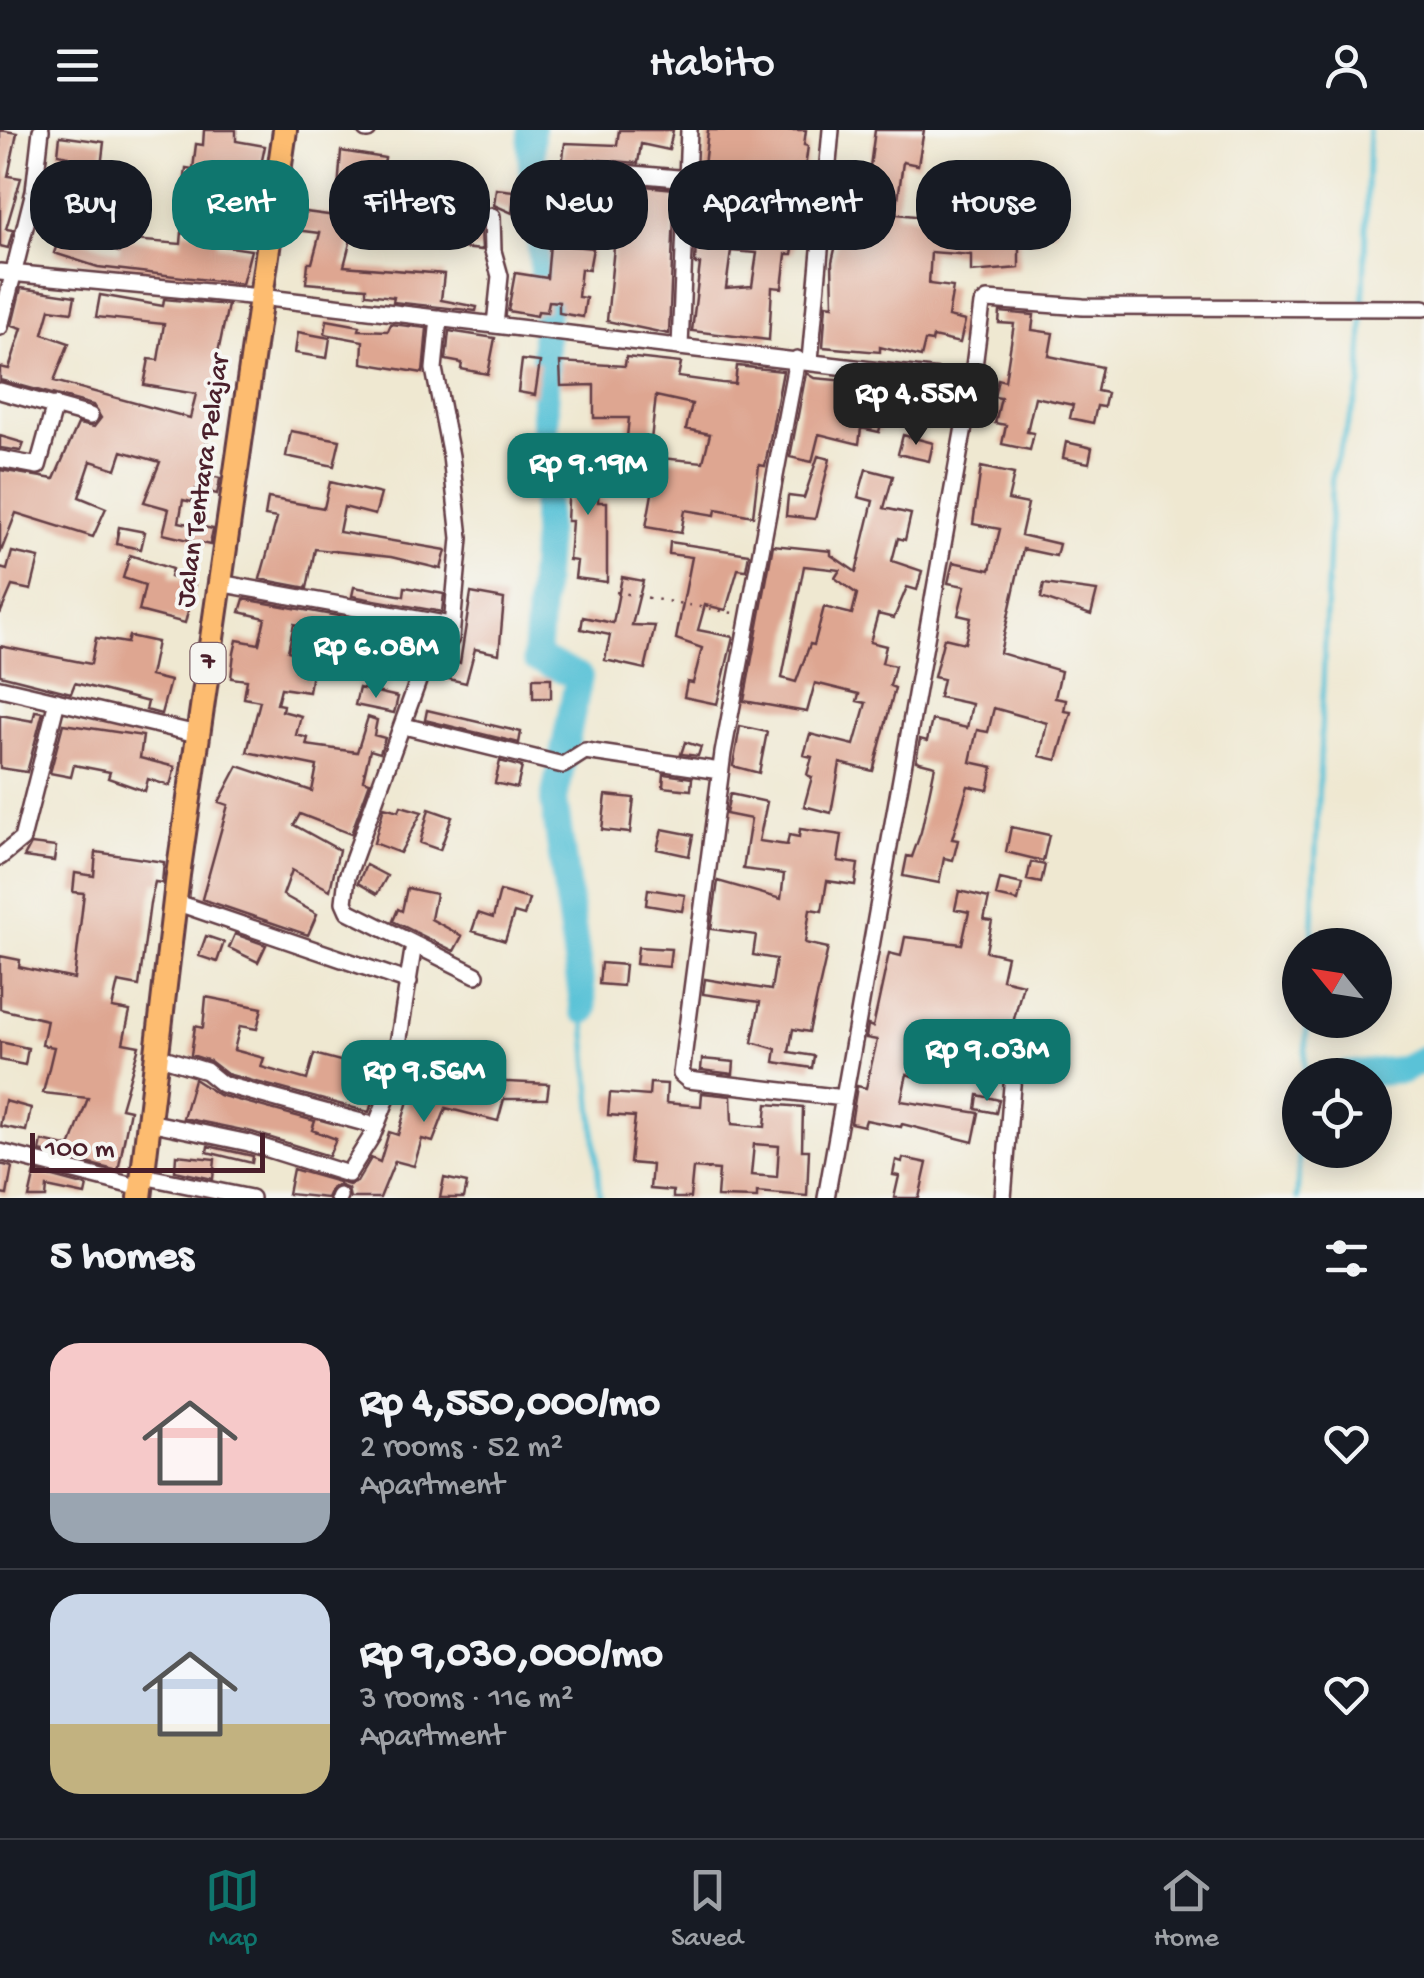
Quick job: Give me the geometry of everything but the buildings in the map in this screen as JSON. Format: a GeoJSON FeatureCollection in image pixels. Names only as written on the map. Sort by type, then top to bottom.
{"type":"FeatureCollection","features":[{"type":"Feature","properties":{"kind":"highway","name":"Jalan Tentara Pelajar"},"geometry":{"type":"LineString","coordinates":[[142,1188],[197,734],[285,130]]}},
{"type":"Feature","properties":{"kind":"street"},"geometry":{"type":"LineString","coordinates":[[0,327],[7,274],[34,192],[41,130]]}},
{"type":"Feature","properties":{"kind":"street"},"geometry":{"type":"LineString","coordinates":[[689,130],[689,160]]}},
{"type":"Feature","properties":{"kind":"street"},"geometry":{"type":"LineString","coordinates":[[831,130],[803,359],[720,771],[681,1074],[688,1080],[844,1098]]}},
{"type":"Feature","properties":{"kind":"street"},"geometry":{"type":"LineString","coordinates":[[492,216],[493,251],[500,276],[495,324]]}},
{"type":"Feature","properties":{"kind":"street"},"geometry":{"type":"LineString","coordinates":[[680,347],[685,250]]}},
{"type":"Feature","properties":{"kind":"street"},"geometry":{"type":"LineString","coordinates":[[7,274],[260,297],[972,382]]}},
{"type":"Feature","properties":{"kind":"street"},"geometry":{"type":"LineString","coordinates":[[826,1198],[972,382],[982,304],[988,300],[1083,307],[1424,308]]}},
{"type":"Feature","properties":{"kind":"street"},"geometry":{"type":"LineString","coordinates":[[439,318],[434,370],[451,456],[460,538],[447,647],[429,656],[422,670],[346,876],[344,902],[348,911],[476,975]]}},
{"type":"Feature","properties":{"kind":"street"},"geometry":{"type":"LineString","coordinates":[[0,391],[90,416]]}},
{"type":"Feature","properties":{"kind":"street"},"geometry":{"type":"LineString","coordinates":[[0,458],[38,466],[56,405]]}},
{"type":"Feature","properties":{"kind":"street"},"geometry":{"type":"LineString","coordinates":[[219,583],[450,624]]}},
{"type":"Feature","properties":{"kind":"street"},"geometry":{"type":"LineString","coordinates":[[0,688],[197,734]]}},
{"type":"Feature","properties":{"kind":"street"},"geometry":{"type":"LineString","coordinates":[[0,857],[22,839],[57,702]]}},
{"type":"Feature","properties":{"kind":"street"},"geometry":{"type":"LineString","coordinates":[[404,726],[561,765],[585,751],[720,771]]}},
{"type":"Feature","properties":{"kind":"street"},"geometry":{"type":"LineString","coordinates":[[175,902],[409,982]]}},
{"type":"Feature","properties":{"kind":"street"},"geometry":{"type":"LineString","coordinates":[[149,1122],[248,1143],[344,1175],[376,1126],[394,1078],[414,944]]}},
{"type":"Feature","properties":{"kind":"street"},"geometry":{"type":"LineString","coordinates":[[157,1056],[206,1071],[222,1084],[376,1126]]}},
{"type":"Feature","properties":{"kind":"street"},"geometry":{"type":"LineString","coordinates":[[1003,1198],[1014,1061]]}},
{"type":"Feature","properties":{"kind":"street"},"geometry":{"type":"LineString","coordinates":[[0,1152],[142,1188],[251,1198]]}},
{"type":"Feature","properties":{"kind":"path"},"geometry":{"type":"LineString","coordinates":[[616,592],[750,616]]}},
{"type":"Feature","properties":{"kind":"waterway"},"geometry":{"type":"LineString","coordinates":[[531,130],[546,316]]}},
{"type":"Feature","properties":{"kind":"waterway"},"geometry":{"type":"LineString","coordinates":[[1313,928],[1332,473],[1361,385],[1369,130]]}},
{"type":"Feature","properties":{"kind":"waterway"},"geometry":{"type":"LineString","coordinates":[[545,333],[545,537],[536,658],[579,677],[554,800],[584,1010]]}},
{"type":"Feature","properties":{"kind":"waterway"},"geometry":{"type":"LineString","coordinates":[[584,1010],[600,1198]]}},
{"type":"Feature","properties":{"kind":"waterway"},"geometry":{"type":"LineString","coordinates":[[1305,1058],[1306,1038]]}},
{"type":"Feature","properties":{"kind":"waterway"},"geometry":{"type":"LineString","coordinates":[[1392,1071],[1424,1059]]}},
{"type":"Feature","properties":{"kind":"waterway"},"geometry":{"type":"LineString","coordinates":[[1297,1198],[1299,1168]]}}]}
